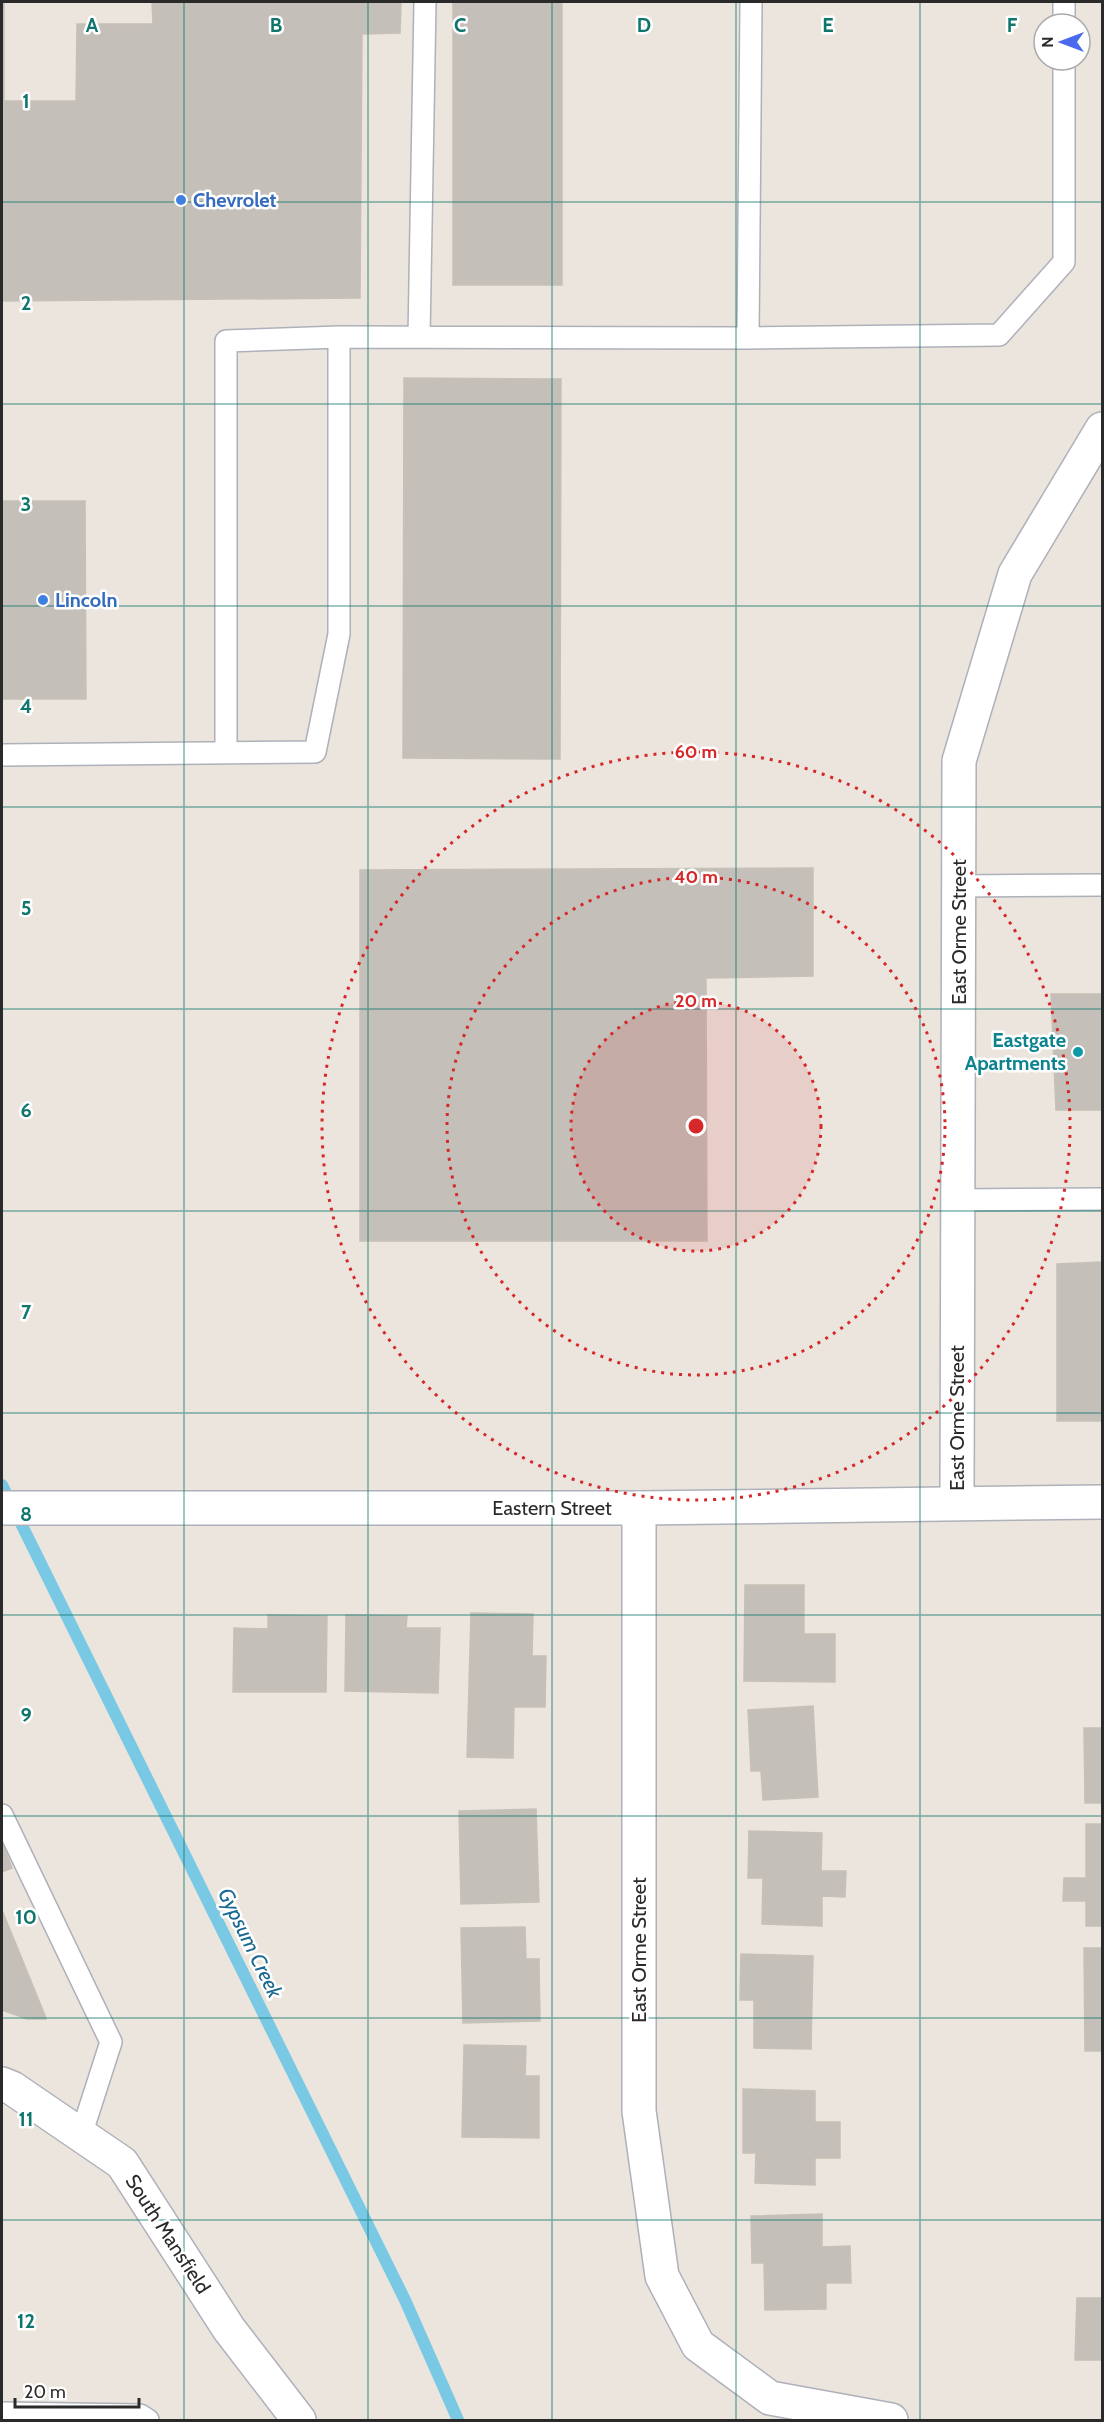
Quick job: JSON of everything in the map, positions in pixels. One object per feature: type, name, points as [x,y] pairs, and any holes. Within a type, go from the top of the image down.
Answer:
[{"type":"street","name":"East Orme Street","points":[[957,1503],[959,761],[1015,574],[1102,429]]},
{"type":"street","name":"Eastern Street","points":[[2,1508],[639,1508],[1102,1502]]},
{"type":"street","name":"East Orme Street","points":[[639,1508],[639,2111],[662,2276],[698,2345],[770,2398],[891,2421]]},
{"type":"street","name":"South Mansfield","points":[[2,2084],[12,2088],[122,2163],[229,2329],[299,2421]]},
{"type":"lane","points":[[419,337],[424,2]]},
{"type":"lane","points":[[748,338],[751,2]]},
{"type":"lane","points":[[226,753],[226,341],[339,337],[748,338],[999,335],[1064,262],[1064,72]]},
{"type":"lane","points":[[2,755],[315,752],[339,634],[339,337]]},
{"type":"lane","points":[[959,886],[1102,885]]},
{"type":"lane","points":[[958,1200],[1102,1198]]},
{"type":"lane","points":[[2,1815],[111,2042],[81,2135]]},
{"type":"lane","points":[[2,2413],[140,2415],[147,2421]]},
{"type":"building","name":"Chevrolet","points":[[2,2],[4,2],[4,101],[76,101],[77,24],[153,24],[152,2],[401,2],[400,33],[362,34],[360,298],[2,301]]},
{"type":"building","points":[[453,2],[562,2],[562,285],[453,285]]},
{"type":"building","points":[[404,378],[561,379],[560,759],[403,758]]},
{"type":"building","name":"Lincoln","points":[[2,501],[85,501],[86,699],[2,699]]},
{"type":"building","points":[[813,868],[813,976],[706,978],[707,1241],[360,1241],[360,870]]},
{"type":"building","name":"Eastgate Apartments","points":[[1051,994],[1102,994],[1102,1110],[1056,1110]]},
{"type":"building","points":[[1102,1262],[1102,1421],[1057,1421],[1057,1264]]},
{"type":"building","points":[[745,1585],[804,1585],[804,1634],[835,1634],[835,1682],[744,1681]]},
{"type":"building","points":[[471,1613],[533,1614],[532,1656],[546,1656],[545,1707],[514,1707],[513,1758],[467,1757]]},
{"type":"building","points":[[268,1615],[327,1616],[326,1692],[233,1692],[234,1628],[268,1629]]},
{"type":"building","points":[[346,1615],[407,1616],[406,1628],[440,1628],[438,1693],[345,1691]]},
{"type":"building","points":[[813,1706],[818,1797],[763,1800],[761,1771],[751,1771],[748,1710]]},
{"type":"building","points":[[1084,1728],[1102,1728],[1102,1803],[1085,1803]]},
{"type":"building","points":[[536,1809],[539,1902],[461,1904],[459,1811]]},
{"type":"building","points":[[1086,1824],[1102,1824],[1102,1926],[1086,1926],[1086,1901],[1063,1901],[1064,1878],[1086,1878]]},
{"type":"building","points":[[749,1831],[822,1833],[821,1871],[846,1871],[845,1897],[822,1896],[822,1926],[762,1924],[763,1878],[748,1878]]},
{"type":"building","points":[[2,1841],[12,1868],[2,1872]]},
{"type":"building","points":[[2,1910],[46,2019],[27,2019],[2,2010]]},
{"type":"building","points":[[525,1927],[526,1959],[539,1959],[540,2021],[463,2023],[461,1928]]},
{"type":"building","points":[[1084,1948],[1102,1948],[1102,2051],[1085,2051]]},
{"type":"building","points":[[741,1954],[813,1956],[811,2049],[754,2048],[754,2000],[740,2000]]},
{"type":"building","points":[[464,2045],[526,2046],[525,2076],[539,2076],[539,2138],[462,2137]]},
{"type":"building","points":[[743,2089],[815,2091],[815,2122],[840,2122],[840,2158],[815,2158],[815,2185],[755,2183],[756,2153],[743,2153]]},
{"type":"building","points":[[822,2214],[822,2247],[850,2246],[851,2283],[826,2283],[826,2309],[765,2310],[764,2263],[752,2263],[751,2216]]},
{"type":"building","points":[[1077,2298],[1102,2298],[1102,2360],[1075,2360]]},
{"type":"waterway","name":"Gypsum Creek","points":[[2,1485],[405,2300],[458,2420]]},
{"type":"place","name":"Chevrolet","points":[[181,200]]},
{"type":"place","name":"Lincoln","points":[[43,600]]},
{"type":"place","name":"Eastgate Apartments","points":[[1078,1052]]}]
